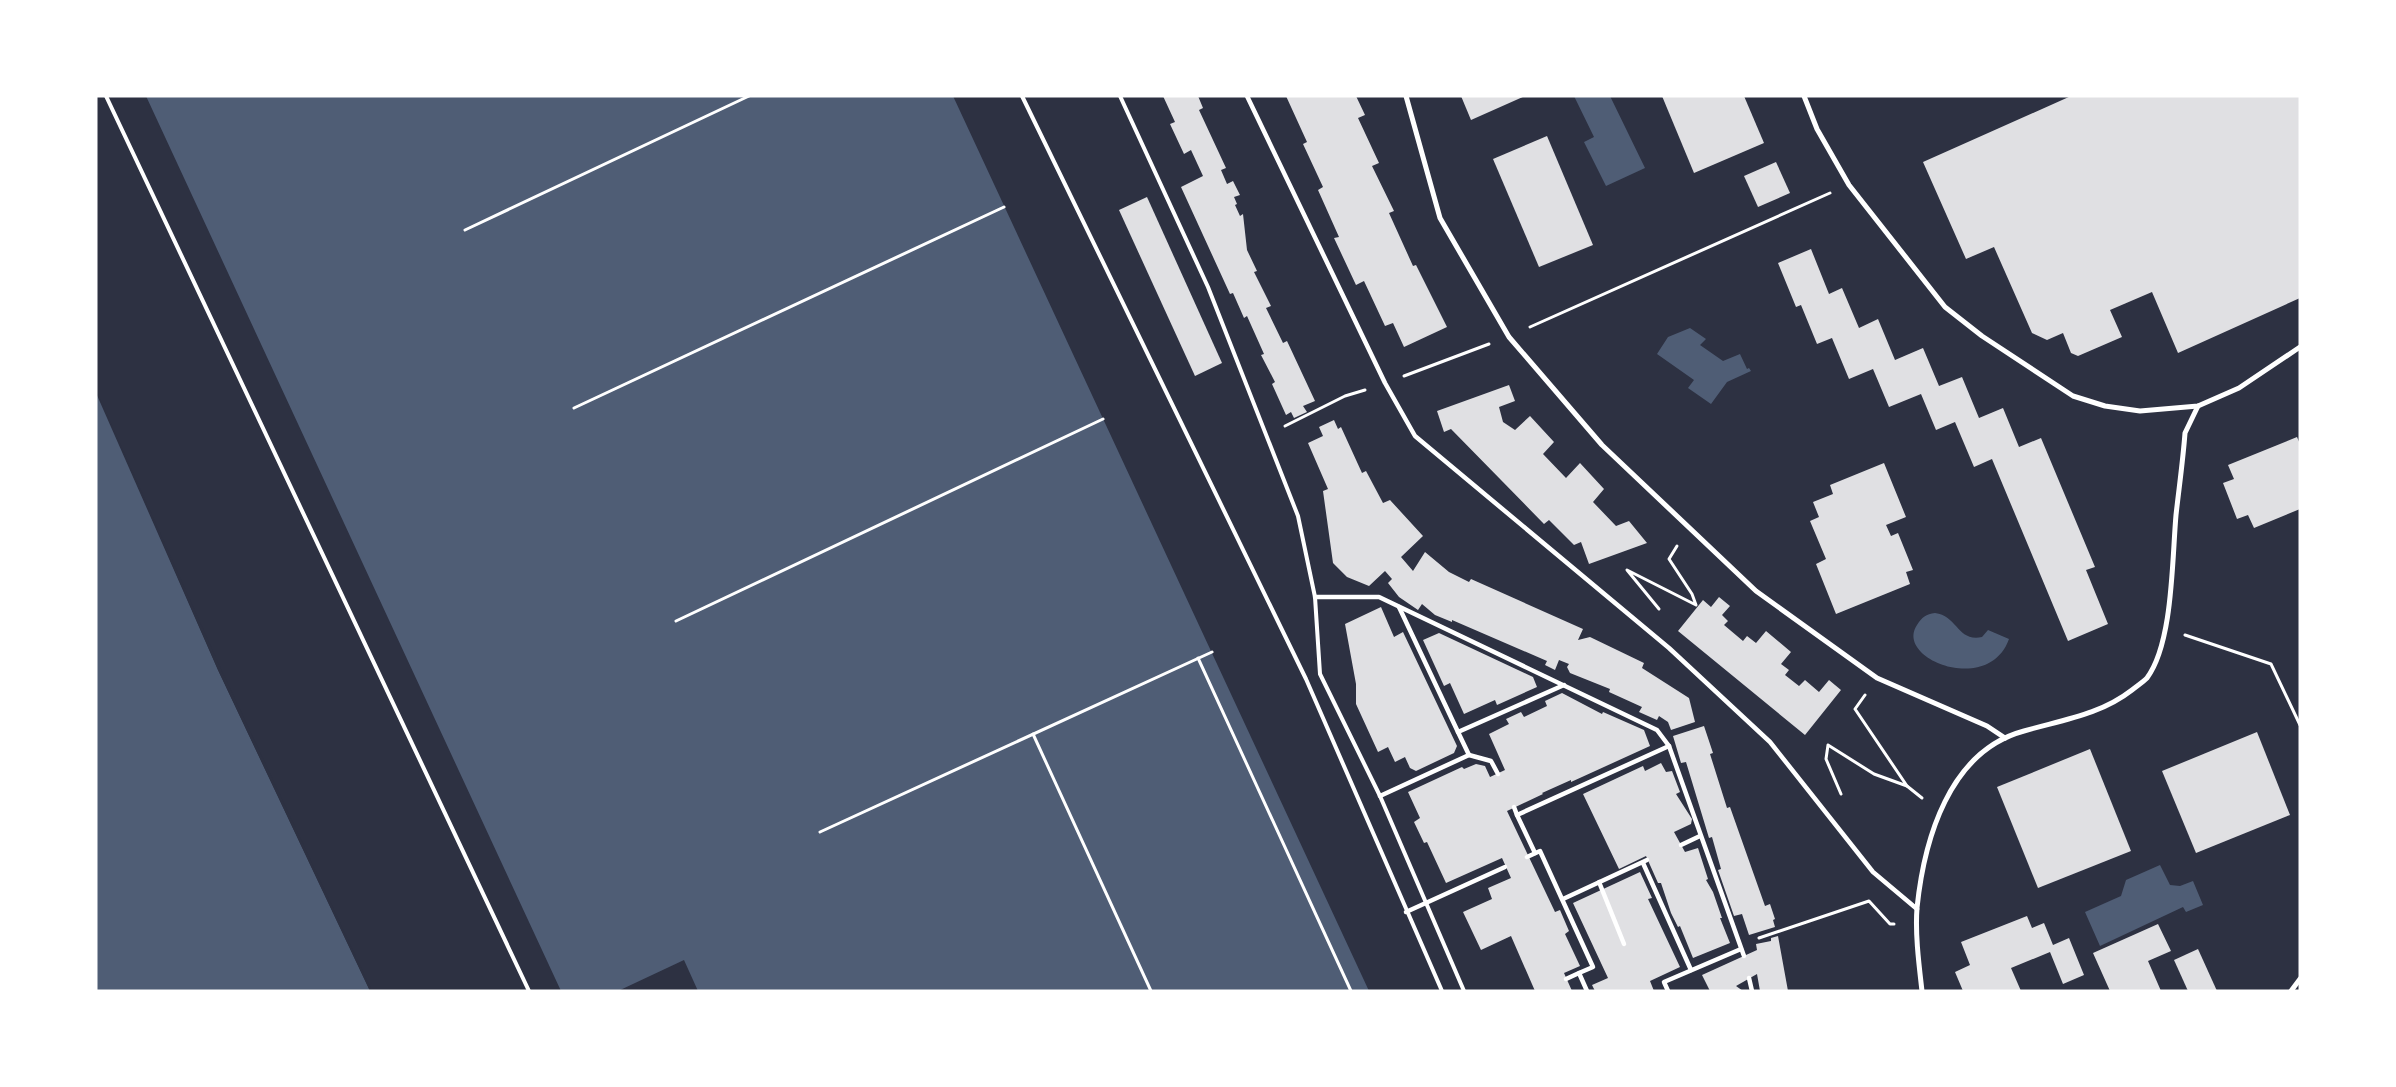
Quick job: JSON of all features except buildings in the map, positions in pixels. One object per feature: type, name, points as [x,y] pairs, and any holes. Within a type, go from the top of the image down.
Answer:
[{"type":"street","points":[[1247,96],[1386,383],[1414,436],[1669,648],[1770,742],[1873,872],[1917,908]]},
{"type":"street","points":[[1406,96],[1440,218],[1509,337],[1602,445],[1756,591],[1877,678],[1987,726],[2006,738]]},
{"type":"street","points":[[1804,96],[1817,129],[1849,185],[1945,307],[1982,336],[2074,396],[2105,406],[2140,411],[2198,406],[2239,388],[2300,347]]},
{"type":"street","points":[[1922,991],[1917,908],[1928,841],[1949,794],[1974,759],[2006,738],[2022,731],[2091,713],[2119,700],[2146,679],[2157,661],[2165,629],[2185,433],[2198,406]]},
{"type":"street","points":[[1315,597],[1379,597],[1657,730],[1669,746],[1744,956]]},
{"type":"street","points":[[1399,607],[1469,755]]},
{"type":"street","points":[[1458,732],[1564,685]]},
{"type":"street","points":[[1517,814],[1669,746]]},
{"type":"street","points":[[1380,796],[1469,755],[1491,761],[1498,774]]},
{"type":"street","points":[[1514,807],[1535,854]]},
{"type":"street","points":[[1681,845],[1700,836]]},
{"type":"street","points":[[1527,856],[1540,851],[1567,906],[1593,967],[1566,979]]},
{"type":"street","points":[[1563,899],[1645,862],[1691,970]]},
{"type":"street","points":[[1406,912],[1505,867]]},
{"type":"street","points":[[1599,882],[1624,944]]},
{"type":"street","points":[[1668,991],[1664,982],[1740,947]]},
{"type":"street","points":[[1579,973],[1587,991]]},
{"type":"street","points":[[1749,978],[1752,991]]},
{"type":"street","points":[[2291,991],[2300,979]]},
{"type":"lane","points":[[106,96],[529,991]]},
{"type":"lane","points":[[1022,96],[1306,679],[1442,991]]},
{"type":"lane","points":[[1120,96],[1208,287],[1298,516],[1315,597],[1320,674],[1380,796],[1464,991]]},
{"type":"path","points":[[465,230],[749,96]]},
{"type":"path","points":[[1267,435],[1345,396],[1386,383],[1509,337],[1849,185]]},
{"type":"path","points":[[574,408],[1004,207]]},
{"type":"path","points":[[676,621],[1103,419]]},
{"type":"path","points":[[1669,648],[1669,621],[1627,570],[1696,605],[1692,594],[1669,559],[1689,528]]},
{"type":"path","points":[[2165,629],[2271,664],[2300,725]]},
{"type":"path","points":[[820,832],[1212,652]]},
{"type":"path","points":[[1198,658],[1351,991]]},
{"type":"path","points":[[1844,802],[1826,759],[1828,745],[1874,774],[1907,786],[1855,709],[1877,678]]},
{"type":"path","points":[[1033,734],[1151,991]]},
{"type":"path","points":[[1740,947],[1869,901],[1890,924],[1917,926]]},
{"type":"water","points":[[146,96],[953,96],[1369,991],[698,991],[684,960],[618,991],[561,991]]},
{"type":"water","points":[[1574,96],[1610,96],[1645,168],[1606,186],[1584,142],[1594,137]]},
{"type":"water","points":[[1690,328],[1706,339],[1700,345],[1723,361],[1740,354],[1747,369],[1749,368],[1751,371],[1727,382],[1711,404],[1688,388],[1694,380],[1657,354],[1668,337]]},
{"type":"water","points":[[96,393],[218,670],[370,991],[96,991]]},
{"type":"water","points":[[1935,613],[1949,619],[1967,636],[1974,638],[1982,637],[1988,630],[2009,639],[1998,656],[1983,666],[1965,669],[1947,666],[1931,659],[1919,650],[1914,638],[1917,625],[1921,620],[1927,615]]},
{"type":"water","points":[[2160,865],[2170,885],[2180,886],[2193,881],[2203,905],[2186,912],[2183,907],[2100,946],[2085,912],[2121,896],[2126,880]]},
{"type":"pier","points":[[96,390],[221,669],[372,991],[370,991],[218,670]]}]
